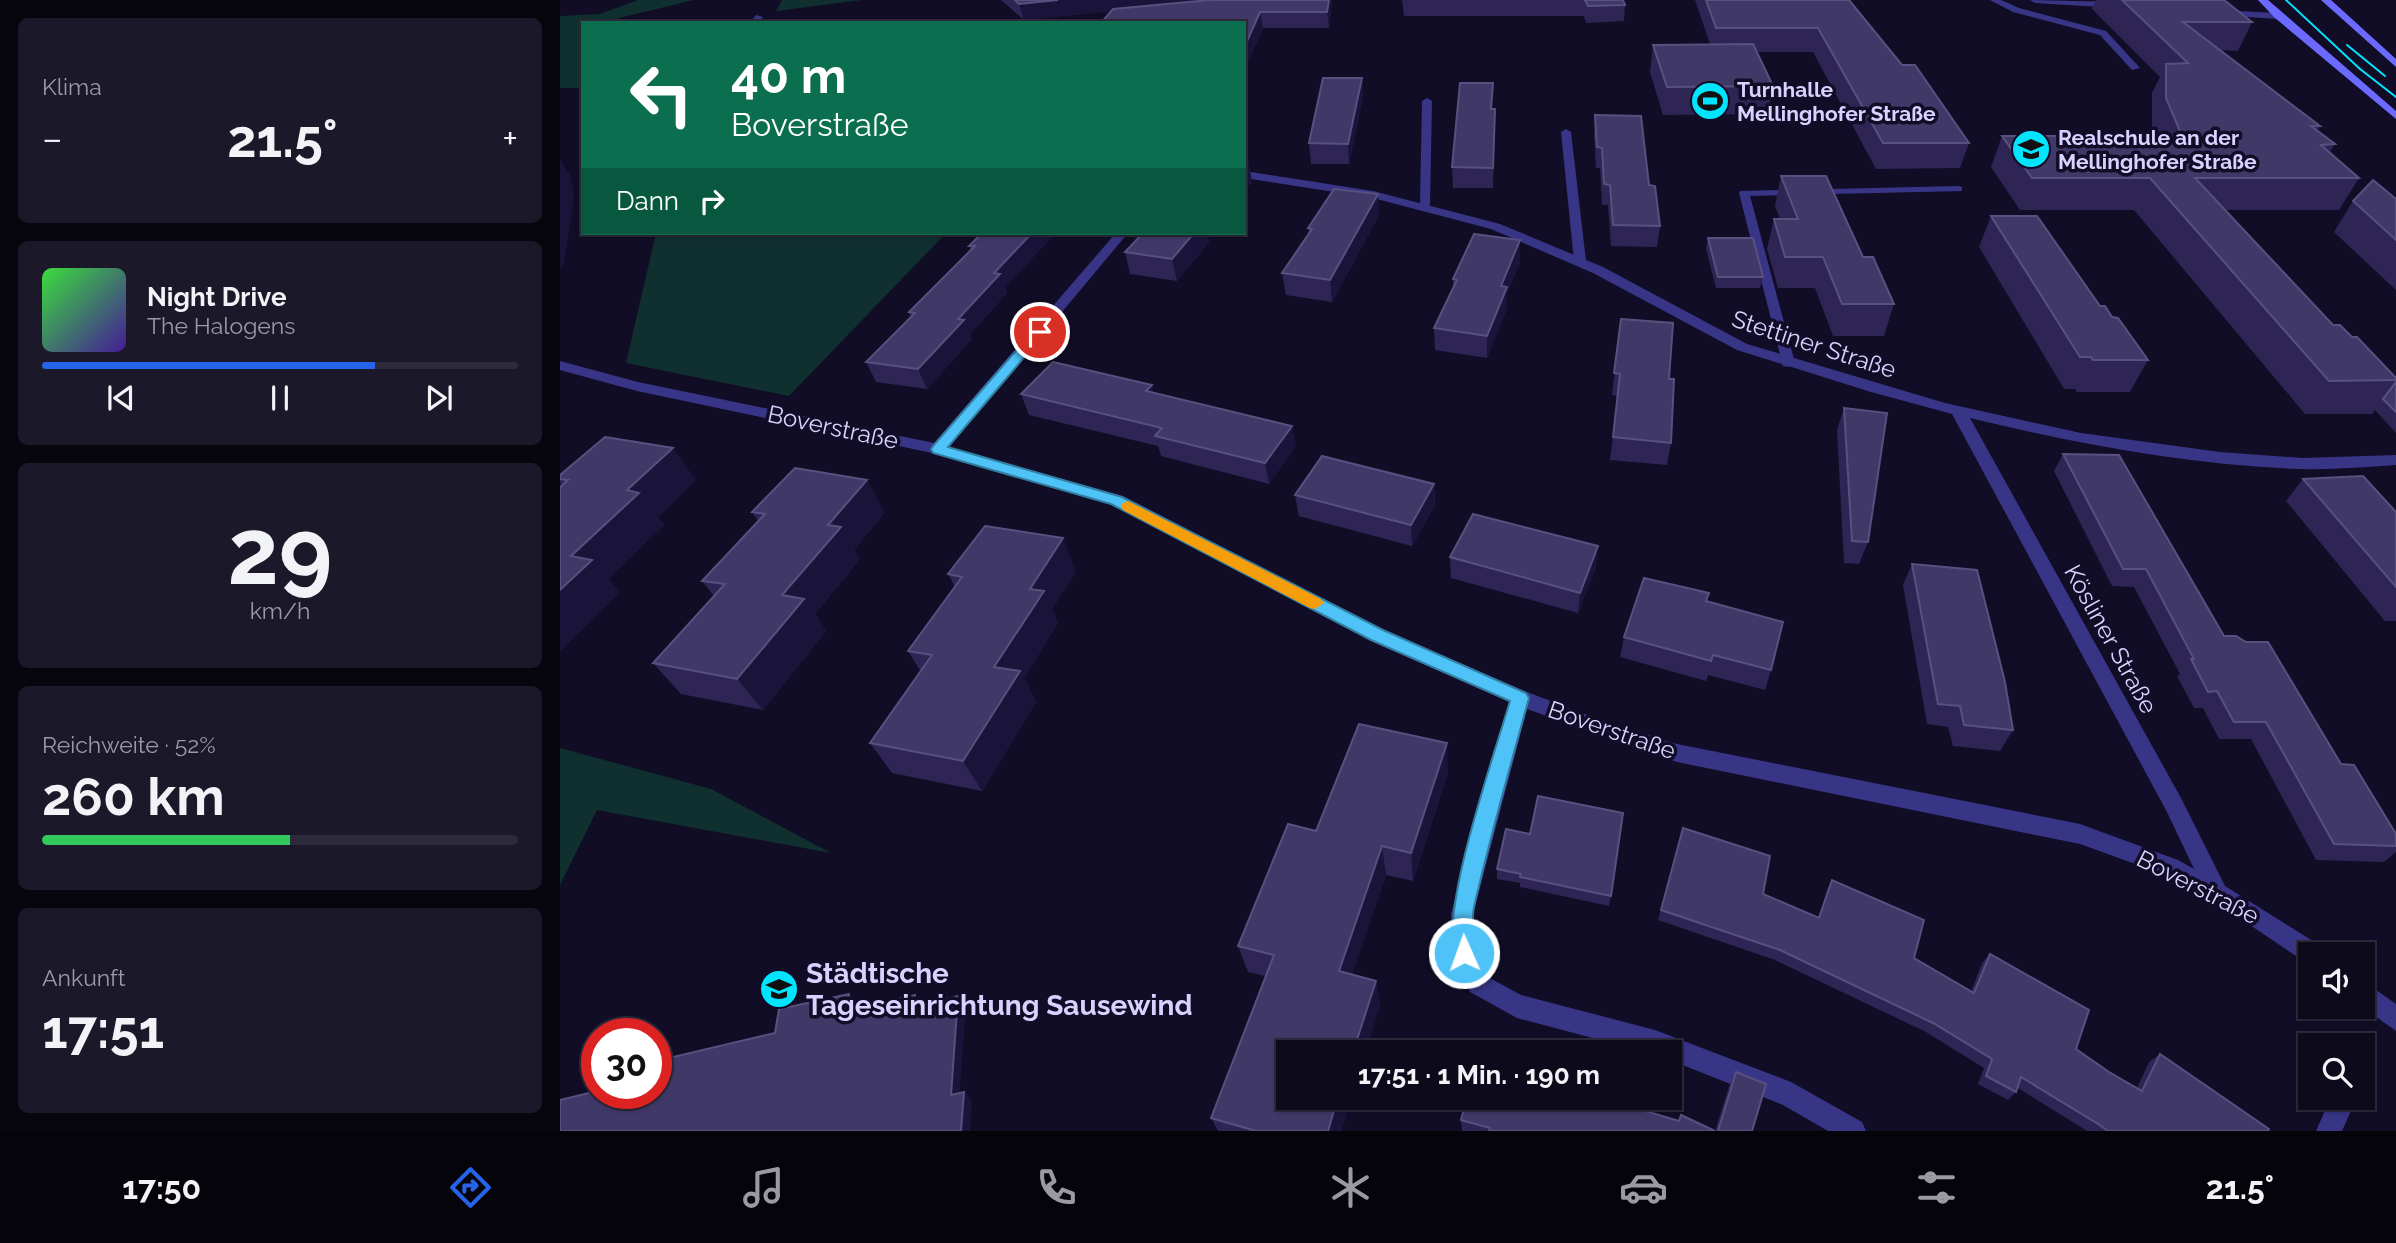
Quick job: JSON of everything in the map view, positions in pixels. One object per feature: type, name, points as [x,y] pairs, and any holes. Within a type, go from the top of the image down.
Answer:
[{"type":"main road","points":[[2263,0],[2278,16],[2396,116]]},
{"type":"main road","points":[[2326,0],[2396,64]]},
{"type":"street","points":[[2035,0],[2129,6]]},
{"type":"street","points":[[2208,11],[2278,16]]},
{"type":"street","name":"Stettiner Straße","points":[[1246,174],[1380,193],[1480,220],[1580,261],[1712,334],[1788,363],[1959,413],[2075,437],[2190,454],[2292,463],[2396,460]]},
{"type":"street","points":[[938,449],[1120,235]]},
{"type":"street","name":"Boverstraße","points":[[560,365],[637,386],[938,449],[1117,500],[1377,635],[1520,698],[1677,753],[2080,834],[2170,867],[2216,892],[2298,944]]},
{"type":"street","name":"Kösliner Straße","points":[[1959,413],[2174,805],[2216,892]]},
{"type":"street","points":[[1520,698],[1475,856],[1462,914],[1464,953],[1478,984],[1517,1006],[1656,1042],[1791,1095],[1853,1131]]},
{"type":"street","points":[[2375,1002],[2396,1019]]},
{"type":"street","points":[[2329,1131],[2338,1110]]},
{"type":"lane","points":[[1994,0],[2016,10],[2103,33],[2135,68]]},
{"type":"lane","points":[[1425,205],[1427,101]]},
{"type":"lane","points":[[1566,132],[1580,261]]},
{"type":"lane","points":[[1788,363],[1744,192],[1958,189]]},
{"type":"green space","points":[[638,0],[694,0],[619,18],[617,21],[581,21],[581,88],[560,88],[560,16],[600,14]]},
{"type":"green space","points":[[782,0],[862,0],[776,11]]},
{"type":"green space","points":[[656,235],[944,235],[789,396],[626,363]]},
{"type":"green space","points":[[560,748],[711,789],[831,853],[597,810],[560,885]]},
{"type":"building","points":[[1015,0],[1058,0],[1019,4]]},
{"type":"building","points":[[1210,0],[1329,0],[1327,12],[1260,12],[1246,44],[1246,21],[1103,21],[1113,9]]},
{"type":"building","points":[[1585,0],[1623,0],[1625,5],[1588,6]]},
{"type":"building","points":[[1706,0],[1849,0],[1902,65],[1915,65],[1969,143],[1883,143],[1818,28],[1716,28]]},
{"type":"building","points":[[2122,0],[2224,0],[2252,22],[2183,22],[2320,126],[2311,126],[2335,144],[2321,145],[2359,178],[2195,178],[2333,325],[2340,325],[2352,337],[2357,337],[2396,380],[2329,381],[2150,178],[2032,178],[2002,136],[2182,136],[2166,98],[2166,64],[2188,63]]},
{"type":"building","points":[[1753,44],[1773,86],[1667,87],[1653,45]]},
{"type":"building","points":[[1323,78],[1362,78],[1348,144],[1309,143]]},
{"type":"building","points":[[1460,83],[1493,83],[1493,168],[1452,167]]},
{"type":"building","points":[[1595,115],[1641,116],[1649,185],[1655,186],[1660,226],[1613,225],[1610,185],[1604,184],[1602,148],[1597,147]]},
{"type":"building","points":[[1781,176],[1826,176],[1863,257],[1873,257],[1894,304],[1842,304],[1823,257],[1785,257],[1774,219],[1798,219]]},
{"type":"building","points":[[2373,180],[2396,199],[2396,240],[2353,201]]},
{"type":"building","points":[[1334,189],[1378,194],[1330,280],[1282,273],[1312,229],[1308,228]]},
{"type":"building","points":[[1991,216],[2037,216],[2100,306],[2105,306],[2112,317],[2118,318],[2148,360],[2093,360],[2091,357],[2080,357]]},
{"type":"building","points":[[1474,234],[1520,240],[1501,286],[1507,287],[1487,336],[1434,328],[1457,280],[1453,279]]},
{"type":"building","points":[[980,235],[1030,235],[994,273],[1000,274],[958,319],[964,320],[918,369],[866,362],[915,313],[909,312],[975,246],[969,246]]},
{"type":"building","points":[[1141,235],[1192,235],[1172,259],[1125,252]]},
{"type":"building","points":[[1708,238],[1753,238],[1763,277],[1718,277]]},
{"type":"building","points":[[1621,319],[1673,323],[1669,379],[1674,379],[1671,443],[1613,437],[1620,374],[1614,373]]},
{"type":"building","points":[[1053,362],[1152,385],[1146,391],[1292,426],[1265,463],[1155,436],[1162,428],[1021,394]]},
{"type":"building","points":[[2396,382],[2396,412],[2383,399]]},
{"type":"building","points":[[1844,408],[1887,413],[1868,542],[1852,541]]},
{"type":"building","points":[[605,437],[673,448],[627,490],[639,493],[571,556],[592,560],[560,590],[560,487],[568,480],[560,479],[560,475]]},
{"type":"building","points":[[2063,454],[2119,455],[2224,636],[2236,636],[2246,642],[2268,642],[2341,764],[2354,765],[2396,834],[2396,846],[2334,844],[2266,722],[2234,722],[2217,691],[2208,692],[2191,659],[2194,659],[2146,569],[2123,569]]},
{"type":"building","points":[[1322,456],[1434,484],[1411,525],[1295,495]]},
{"type":"building","points":[[795,468],[867,480],[828,525],[841,527],[782,595],[804,599],[737,679],[653,663],[725,584],[702,581],[765,514],[752,512]]},
{"type":"building","points":[[2363,476],[2396,512],[2396,587],[2303,479]]},
{"type":"building","points":[[1473,514],[1598,546],[1580,593],[1450,557]]},
{"type":"building","points":[[985,526],[1063,538],[1030,589],[1044,591],[994,667],[1020,671],[963,761],[870,743],[932,655],[908,651],[962,577],[948,574]]},
{"type":"building","points":[[1912,564],[1977,570],[2005,682],[2013,730],[1964,725],[1960,706],[1938,704]]},
{"type":"building","points":[[1644,578],[1709,593],[1706,601],[1783,622],[1771,670],[1713,655],[1711,661],[1624,637]]},
{"type":"building","points":[[1359,724],[1447,743],[1411,853],[1382,846],[1339,971],[1376,981],[1357,1040],[1276,1040],[1276,1110],[1334,1110],[1328,1131],[1256,1131],[1211,1118],[1274,955],[1238,946],[1288,824],[1316,831]]},
{"type":"building","points":[[1538,796],[1623,813],[1611,896],[1520,877],[1521,874],[1497,869],[1506,829],[1530,834]]},
{"type":"building","points":[[1683,828],[1770,856],[1763,894],[1819,918],[1832,880],[1924,920],[1914,958],[1974,993],[1990,954],[2089,1010],[2076,1049],[2109,1072],[2142,1091],[2160,1054],[2269,1129],[2268,1131],[2108,1131],[2021,1077],[2016,1092],[1986,1076],[1992,1059],[1933,1023],[1780,950],[1661,910]]},
{"type":"building","points":[[849,994],[847,1011],[915,995],[914,1007],[958,996],[951,1095],[964,1092],[961,1131],[560,1131],[560,1100],[581,1095],[581,1109],[672,1109],[672,1057],[775,1033],[779,1009]]},
{"type":"building","points":[[1736,1072],[1766,1084],[1752,1131],[1718,1131]]},
{"type":"building","points":[[1464,1110],[1642,1110],[1679,1121],[1681,1115],[1715,1131],[1489,1131],[1490,1128],[1461,1120]]},
{"type":"tram line","points":[[2286,0],[2360,69],[2396,97]]},
{"type":"tram line","points":[[2347,45],[2385,76]]},
{"type":"slow traffic","points":[[1128,506],[1315,603]]},
{"type":"place","name":"Turnhalle Mellinghofer Straße","points":[[1710,101]]},
{"type":"place","name":"Realschule an der Mellinghofer Straße","points":[[2031,149]]},
{"type":"place","name":"Städtische Tageseinrichtung Sausewind","points":[[779,989]]},
{"type":"route","points":[[1040,332],[938,449],[1117,500],[1377,635],[1520,698],[1475,856],[1462,914],[1464,953]]}]
